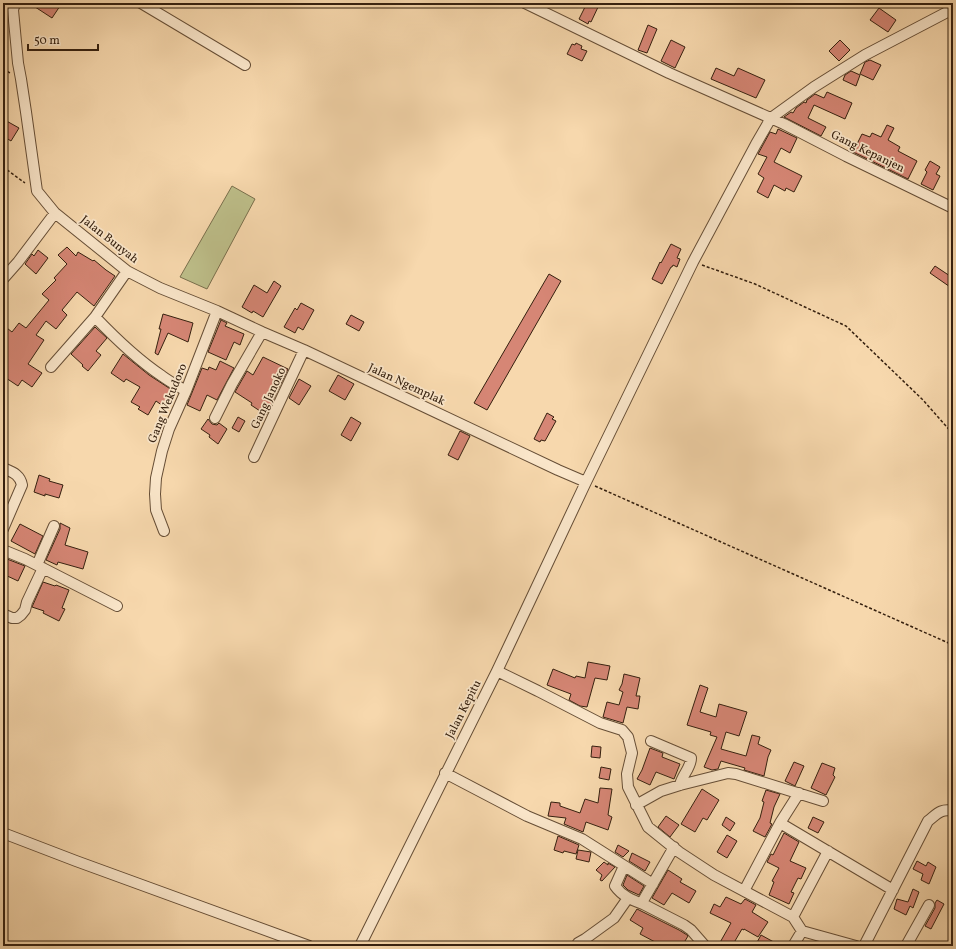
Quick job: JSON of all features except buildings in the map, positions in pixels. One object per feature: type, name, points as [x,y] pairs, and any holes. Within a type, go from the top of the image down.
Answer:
[{"type":"street","points":[[15,3],[13,10],[18,63],[37,191]]},
{"type":"street","points":[[141,3],[246,65]]},
{"type":"street","name":"Gang Kepanjen","points":[[525,3],[669,73],[815,139],[846,156],[953,208]]},
{"type":"street","points":[[771,118],[814,87],[865,55],[953,9]]},
{"type":"street","name":"Jalan Kepitu","points":[[360,946],[497,671],[586,482],[694,262],[771,118]]},
{"type":"street","name":"Jalan Bunyah","points":[[37,191],[55,213],[127,271],[160,288],[217,311]]},
{"type":"street","points":[[3,279],[18,262],[55,213]]},
{"type":"street","points":[[51,367],[95,316],[127,271]]},
{"type":"street","name":"Jalan Ngemplak","points":[[217,311],[586,482]]},
{"type":"street","name":"Gang Wekudoro","points":[[164,531],[156,510],[155,494],[156,478],[162,451],[169,429],[186,391],[217,311]]},
{"type":"street","points":[[95,316],[116,339],[134,354],[162,376],[186,391]]},
{"type":"street","points":[[215,418],[232,384],[262,332]]},
{"type":"street","name":"Gang Janoko","points":[[254,457],[304,350]]},
{"type":"street","points":[[3,468],[19,476],[22,485],[3,529]]},
{"type":"street","points":[[3,614],[12,618],[17,618],[25,610],[54,526]]},
{"type":"street","points":[[3,550],[40,566],[117,606]]},
{"type":"street","points":[[497,671],[600,723],[622,730],[628,737],[632,753],[627,774],[628,787],[648,827],[674,848],[714,875],[793,917],[802,931],[856,946]]},
{"type":"street","points":[[651,741],[691,758],[687,770],[681,779],[680,785]]},
{"type":"street","points":[[636,805],[661,791],[728,772],[822,800]]},
{"type":"street","points":[[445,773],[527,816],[582,839],[653,884]]},
{"type":"street","points":[[744,891],[780,823],[799,793]]},
{"type":"street","points":[[864,946],[928,821],[940,811],[953,811]]},
{"type":"street","points":[[780,823],[893,890]]},
{"type":"street","points":[[3,833],[309,946]]},
{"type":"street","points":[[643,904],[644,899],[674,848]]},
{"type":"street","points":[[793,917],[828,851]]},
{"type":"street","points":[[624,866],[615,886],[623,895],[684,924],[705,946]]},
{"type":"street","points":[[580,943],[614,918],[628,898]]},
{"type":"street","points":[[906,946],[929,905]]},
{"type":"street","points":[[793,946],[802,931]]},
{"type":"path","points":[[3,167],[37,191]]},
{"type":"path","points":[[694,262],[755,284],[846,326],[923,400],[953,434]]},
{"type":"path","points":[[586,482],[953,645]]},
{"type":"green space","points":[[232,186],[255,199],[207,289],[180,277]]}]
